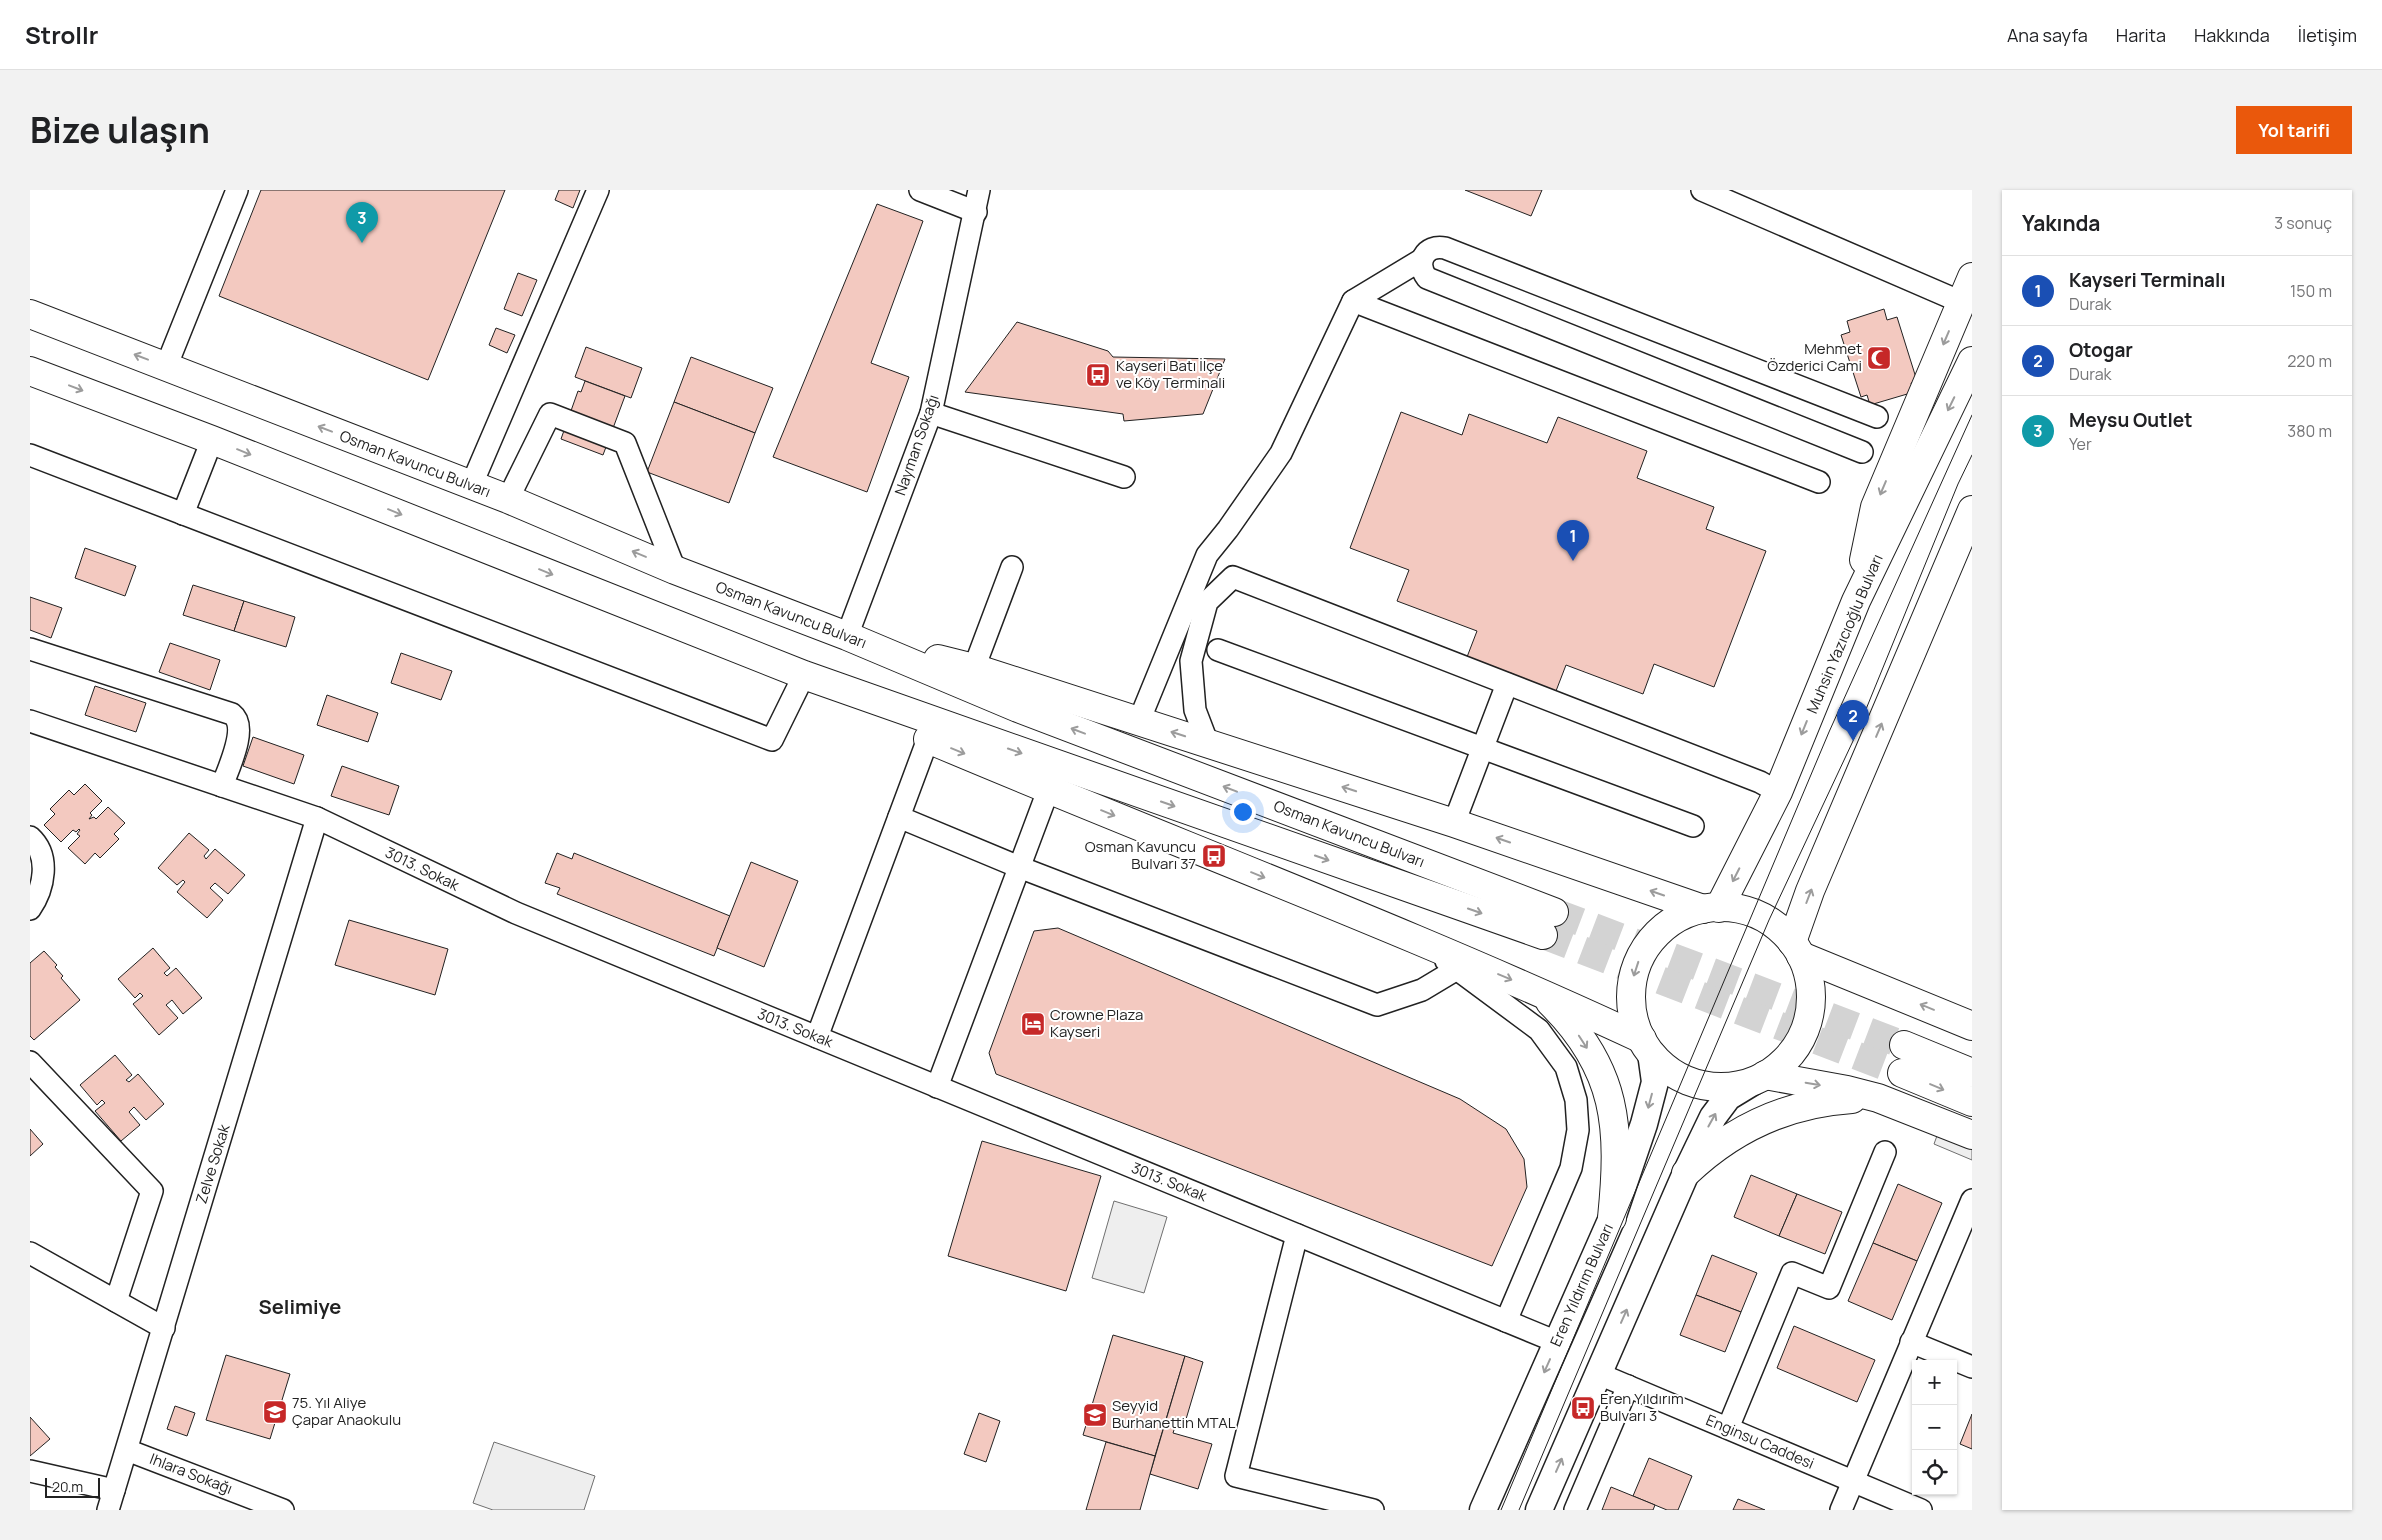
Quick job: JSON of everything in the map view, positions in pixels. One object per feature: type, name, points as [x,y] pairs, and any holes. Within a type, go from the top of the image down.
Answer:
[{"type":"highway","points":[[1856,600],[1876,506],[1972,277]]},
{"type":"highway","name":"Osman Kavuncu Bulvarı","points":[[30,314],[508,500],[675,570],[847,636],[1018,708],[1548,924],[804,675],[212,440],[30,371]]},
{"type":"highway","name":"Muhsin Yazıcıoğlu Bulvarı","points":[[1711,909],[1778,792],[1856,600],[1972,360]]},
{"type":"highway","points":[[1796,949],[1810,891],[1972,510]]},
{"type":"highway","points":[[1915,645],[1962,575],[1972,554]]},
{"type":"highway","points":[[847,636],[974,668],[1454,822],[1711,909],[1744,911],[1770,920],[1796,949],[1810,987],[1808,1020],[1794,1050],[1783,1062],[1760,1078],[1740,1085],[1699,1085],[1684,1079],[1662,1065],[1646,1046],[1635,1024],[1631,991],[1640,959],[1659,932],[1687,914],[1711,909]]},
{"type":"highway","points":[[804,675],[928,739],[1540,992],[1646,1046]]},
{"type":"highway","points":[[1796,949],[1972,1026]]},
{"type":"highway","points":[[1540,992],[1577,1034],[1609,1092],[1616,1138],[1612,1218]]},
{"type":"highway","points":[[1904,1045],[1972,1073]]},
{"type":"highway","points":[[1902,1073],[1972,1102]]},
{"type":"highway","points":[[1760,1078],[1847,1090],[1878,1098],[1972,1135]]},
{"type":"highway","points":[[1686,1173],[1718,1144],[1737,1132],[1772,1115],[1813,1104],[1878,1098]]},
{"type":"main road","name":"Eren Yıldırım Bulvarı","points":[[1483,1510],[1612,1218],[1644,1124],[1655,1082],[1646,1046]]},
{"type":"main road","points":[[1539,1510],[1686,1173],[1713,1117],[1728,1098],[1760,1078]]},
{"type":"street","points":[[166,367],[237,190]]},
{"type":"street","points":[[471,486],[598,190]]},
{"type":"street","name":"Nayman Sokağı","points":[[847,636],[931,413],[980,190]]},
{"type":"street","points":[[1702,190],[1961,302]]},
{"type":"street","points":[[927,191],[976,212]]},
{"type":"street","points":[[1139,721],[1207,555],[1228,529],[1281,453],[1352,301],[1421,260],[1428,250],[1445,248],[1877,417]]},
{"type":"street","points":[[1421,260],[1421,267],[1427,278],[1862,452]]},
{"type":"street","points":[[1352,301],[1819,482]]},
{"type":"street","points":[[931,413],[1124,477]]},
{"type":"street","points":[[508,500],[550,414],[625,443],[675,570]]},
{"type":"street","points":[[184,514],[212,440]]},
{"type":"street","points":[[30,455],[772,740],[804,675]]},
{"type":"street","points":[[974,668],[1012,567]]},
{"type":"street","points":[[1208,744],[1194,710],[1191,662],[1207,602],[1233,577],[1760,782],[1778,792]]},
{"type":"street","points":[[30,649],[232,714],[236,717],[239,726],[239,736],[222,786]]},
{"type":"street","points":[[1218,650],[1693,826]]},
{"type":"street","points":[[1454,822],[1507,684]]},
{"type":"street","name":"3013. Sokak","points":[[30,721],[317,818],[516,913],[1557,1342]]},
{"type":"street","points":[[817,1037],[928,739]]},
{"type":"street","points":[[937,1087],[1048,788]]},
{"type":"street","points":[[899,817],[1019,867],[1377,1005],[1422,990],[1457,969]]},
{"type":"street","name":"Zelve Sokak","points":[[111,1500],[317,818]]},
{"type":"street","points":[[30,837],[39,848],[43,868],[40,890],[30,909]]},
{"type":"street","points":[[1416,940],[1539,1030],[1566,1068],[1576,1100],[1578,1130],[1571,1168],[1506,1321]]},
{"type":"street","points":[[30,1062],[152,1191],[116,1301]]},
{"type":"street","points":[[1728,1428],[1792,1273],[1829,1288],[1885,1152]]},
{"type":"street","points":[[1841,1510],[1852,1480],[1972,1200]]},
{"type":"street","points":[[1297,1235],[1236,1476],[1373,1510]]},
{"type":"street","points":[[30,1252],[164,1328]]},
{"type":"street","points":[[1911,1342],[1972,1367]]},
{"type":"street","name":"Enginsu Caddesi","points":[[1598,1374],[1852,1480],[1895,1505],[1921,1510]]},
{"type":"street","points":[[1575,1510],[1628,1386]]},
{"type":"street","name":"Ihlara Sokağı","points":[[127,1450],[283,1510]]},
{"type":"street","points":[[30,1471],[111,1500]]},
{"type":"shaded area","points":[[1938,1133],[1972,1147],[1972,1160],[1934,1144]]},
{"type":"shaded area","points":[[1114,1201],[1167,1217],[1144,1293],[1092,1278]]},
{"type":"shaded area","points":[[494,1442],[595,1476],[584,1510],[493,1510],[473,1503]]},
{"type":"building","points":[[261,190],[505,190],[428,380],[219,296]]},
{"type":"building","points":[[559,190],[580,190],[573,208],[555,200]]},
{"type":"building","points":[[1465,190],[1542,190],[1531,216]]},
{"type":"building","points":[[877,204],[923,221],[871,363],[909,377],[867,492],[773,457]]},
{"type":"building","points":[[518,273],[537,280],[522,316],[504,309]]},
{"type":"building","name":"Mehmet Özderici Cami","points":[[1884,309],[1887,320],[1897,317],[1917,381],[1911,383],[1914,392],[1870,405],[1867,395],[1861,397],[1841,335],[1850,332],[1847,321]]},
{"type":"building","name":"Kayseri Batı İlçe ve Köy Terminali","points":[[1017,322],[1108,351],[1113,357],[1225,359],[1203,414],[1124,421],[1123,414],[965,392]]},
{"type":"building","points":[[496,328],[515,335],[507,353],[489,345]]},
{"type":"building","points":[[586,347],[642,368],[631,398],[575,377]]},
{"type":"building","points":[[691,357],[773,388],[755,433],[674,402]]},
{"type":"building","points":[[585,381],[625,396],[603,455],[561,439],[578,391],[581,392]]},
{"type":"building","points":[[674,402],[755,433],[729,503],[647,472]]},
{"type":"building","points":[[1401,412],[1462,435],[1469,414],[1547,443],[1558,417],[1647,451],[1637,478],[1714,507],[1706,529],[1766,551],[1714,687],[1654,664],[1643,694],[1566,665],[1556,691],[1467,657],[1477,631],[1397,601],[1409,570],[1350,548]]},
{"type":"building","points":[[85,548],[136,566],[125,596],[75,578]]},
{"type":"building","points":[[193,585],[244,601],[234,631],[183,615]]},
{"type":"building","points":[[30,597],[62,608],[51,638],[30,630]]},
{"type":"building","points":[[244,601],[295,617],[286,647],[234,631]]},
{"type":"building","points":[[170,643],[220,660],[210,690],[159,672]]},
{"type":"building","points":[[401,653],[452,671],[441,700],[391,683]]},
{"type":"building","points":[[95,686],[146,703],[136,732],[85,715]]},
{"type":"building","points":[[327,695],[378,713],[368,742],[317,725]]},
{"type":"building","points":[[253,737],[304,755],[294,784],[243,766]]},
{"type":"building","points":[[342,766],[399,786],[389,815],[331,796]]},
{"type":"building","points":[[85,784],[102,801],[90,813],[92,815],[89,819],[94,817],[96,819],[108,807],[125,823],[114,834],[119,839],[100,858],[95,853],[85,864],[68,848],[80,836],[77,834],[79,829],[76,832],[73,830],[61,842],[44,825],[55,814],[50,809],[69,790],[74,795]]},
{"type":"building","points":[[189,833],[209,850],[204,856],[206,859],[215,849],[245,875],[228,894],[215,883],[210,888],[223,900],[207,918],[177,892],[185,882],[183,880],[177,885],[158,868]]},
{"type":"building","points":[[557,853],[572,859],[574,853],[730,916],[714,956],[557,894],[560,888],[545,883]]},
{"type":"building","points":[[751,862],[798,881],[764,967],[717,948]]},
{"type":"building","points":[[349,920],[448,949],[435,995],[335,965]]},
{"type":"building","points":[[1058,928],[1460,1099],[1506,1129],[1524,1159],[1527,1187],[1492,1266],[996,1074],[989,1053],[1034,931]]},
{"type":"building","points":[[153,948],[170,968],[164,973],[167,976],[176,968],[202,998],[183,1014],[172,1000],[166,1005],[178,1018],[159,1035],[133,1004],[143,996],[140,993],[135,998],[118,979]]},
{"type":"building","points":[[44,951],[57,965],[55,967],[63,976],[61,978],[80,1000],[34,1040],[30,1036],[30,963]]},
{"type":"building","points":[[115,1055],[132,1075],[126,1080],[129,1082],[138,1074],[164,1104],[146,1120],[134,1107],[129,1112],[140,1125],[121,1141],[95,1111],[105,1103],[102,1100],[97,1105],[80,1085]]},
{"type":"building","points":[[30,1129],[43,1144],[30,1156]]},
{"type":"building","points":[[982,1141],[1101,1176],[1066,1291],[948,1256]]},
{"type":"building","points":[[1751,1175],[1797,1194],[1779,1236],[1734,1217]]},
{"type":"building","points":[[1898,1184],[1942,1203],[1917,1261],[1873,1243]]},
{"type":"building","points":[[1797,1194],[1842,1212],[1825,1254],[1779,1236]]},
{"type":"building","points":[[1873,1243],[1917,1261],[1892,1320],[1848,1301]]},
{"type":"building","points":[[1712,1255],[1757,1273],[1741,1312],[1696,1295]]},
{"type":"building","points":[[1696,1295],[1741,1312],[1725,1352],[1680,1335]]},
{"type":"building","points":[[1794,1326],[1875,1360],[1857,1402],[1777,1368]]},
{"type":"building","points":[[1113,1335],[1185,1356],[1155,1456],[1083,1435]]},
{"type":"building","points":[[226,1355],[290,1374],[270,1439],[206,1420]]},
{"type":"building","points":[[1185,1356],[1203,1362],[1184,1426],[1176,1424],[1173,1433],[1212,1444],[1198,1489],[1150,1474]]},
{"type":"building","points":[[175,1406],[195,1413],[187,1436],[167,1429]]},
{"type":"building","points":[[979,1413],[1000,1421],[986,1462],[964,1454]]},
{"type":"building","points":[[1972,1414],[1972,1449],[1960,1444]]},
{"type":"building","points":[[30,1417],[50,1439],[30,1456]]},
{"type":"building","points":[[1106,1442],[1155,1456],[1140,1510],[1086,1510]]},
{"type":"building","points":[[1649,1458],[1692,1476],[1678,1510],[1667,1510],[1633,1496]]},
{"type":"building","points":[[1611,1487],[1655,1505],[1653,1510],[1602,1510]]},
{"type":"building","points":[[1738,1499],[1765,1510],[1733,1510]]},
{"type":"tunnel","points":[[1554,912],[1904,1045]]},
{"type":"tunnel","points":[[1543,935],[1902,1073]]},
{"type":"tram line","points":[[1501,1510],[1829,732],[1972,415]]},
{"type":"tram line","points":[[1519,1510],[1769,920],[1853,741],[1958,484],[1972,455]]},
{"type":"place","name":"Meysu Outlet","points":[[362,243]]},
{"type":"place","name":"Mehmet Özderici Cami","points":[[1879,358]]},
{"type":"place","name":"Kayseri Batı İlçe ve Köy Terminali","points":[[1098,375]]},
{"type":"place","name":"Kayseri Terminalı","points":[[1573,561]]},
{"type":"place","name":"Otogar","points":[[1853,741]]},
{"type":"place","name":"Osman Kavuncu Bulvarı 37","points":[[1214,856]]},
{"type":"place","name":"Crowne Plaza Kayseri","points":[[1033,1024]]},
{"type":"place","name":"Eren Yıldırım Bulvarı 3","points":[[1583,1408]]},
{"type":"place","name":"75. Yıl Aliye Çapar Anaokulu","points":[[275,1412]]},
{"type":"place","name":"Seyyid Burhanettin MTAL","points":[[1095,1415]]},
{"type":"district","name":"Selimiye","points":[[300,1307]]}]
